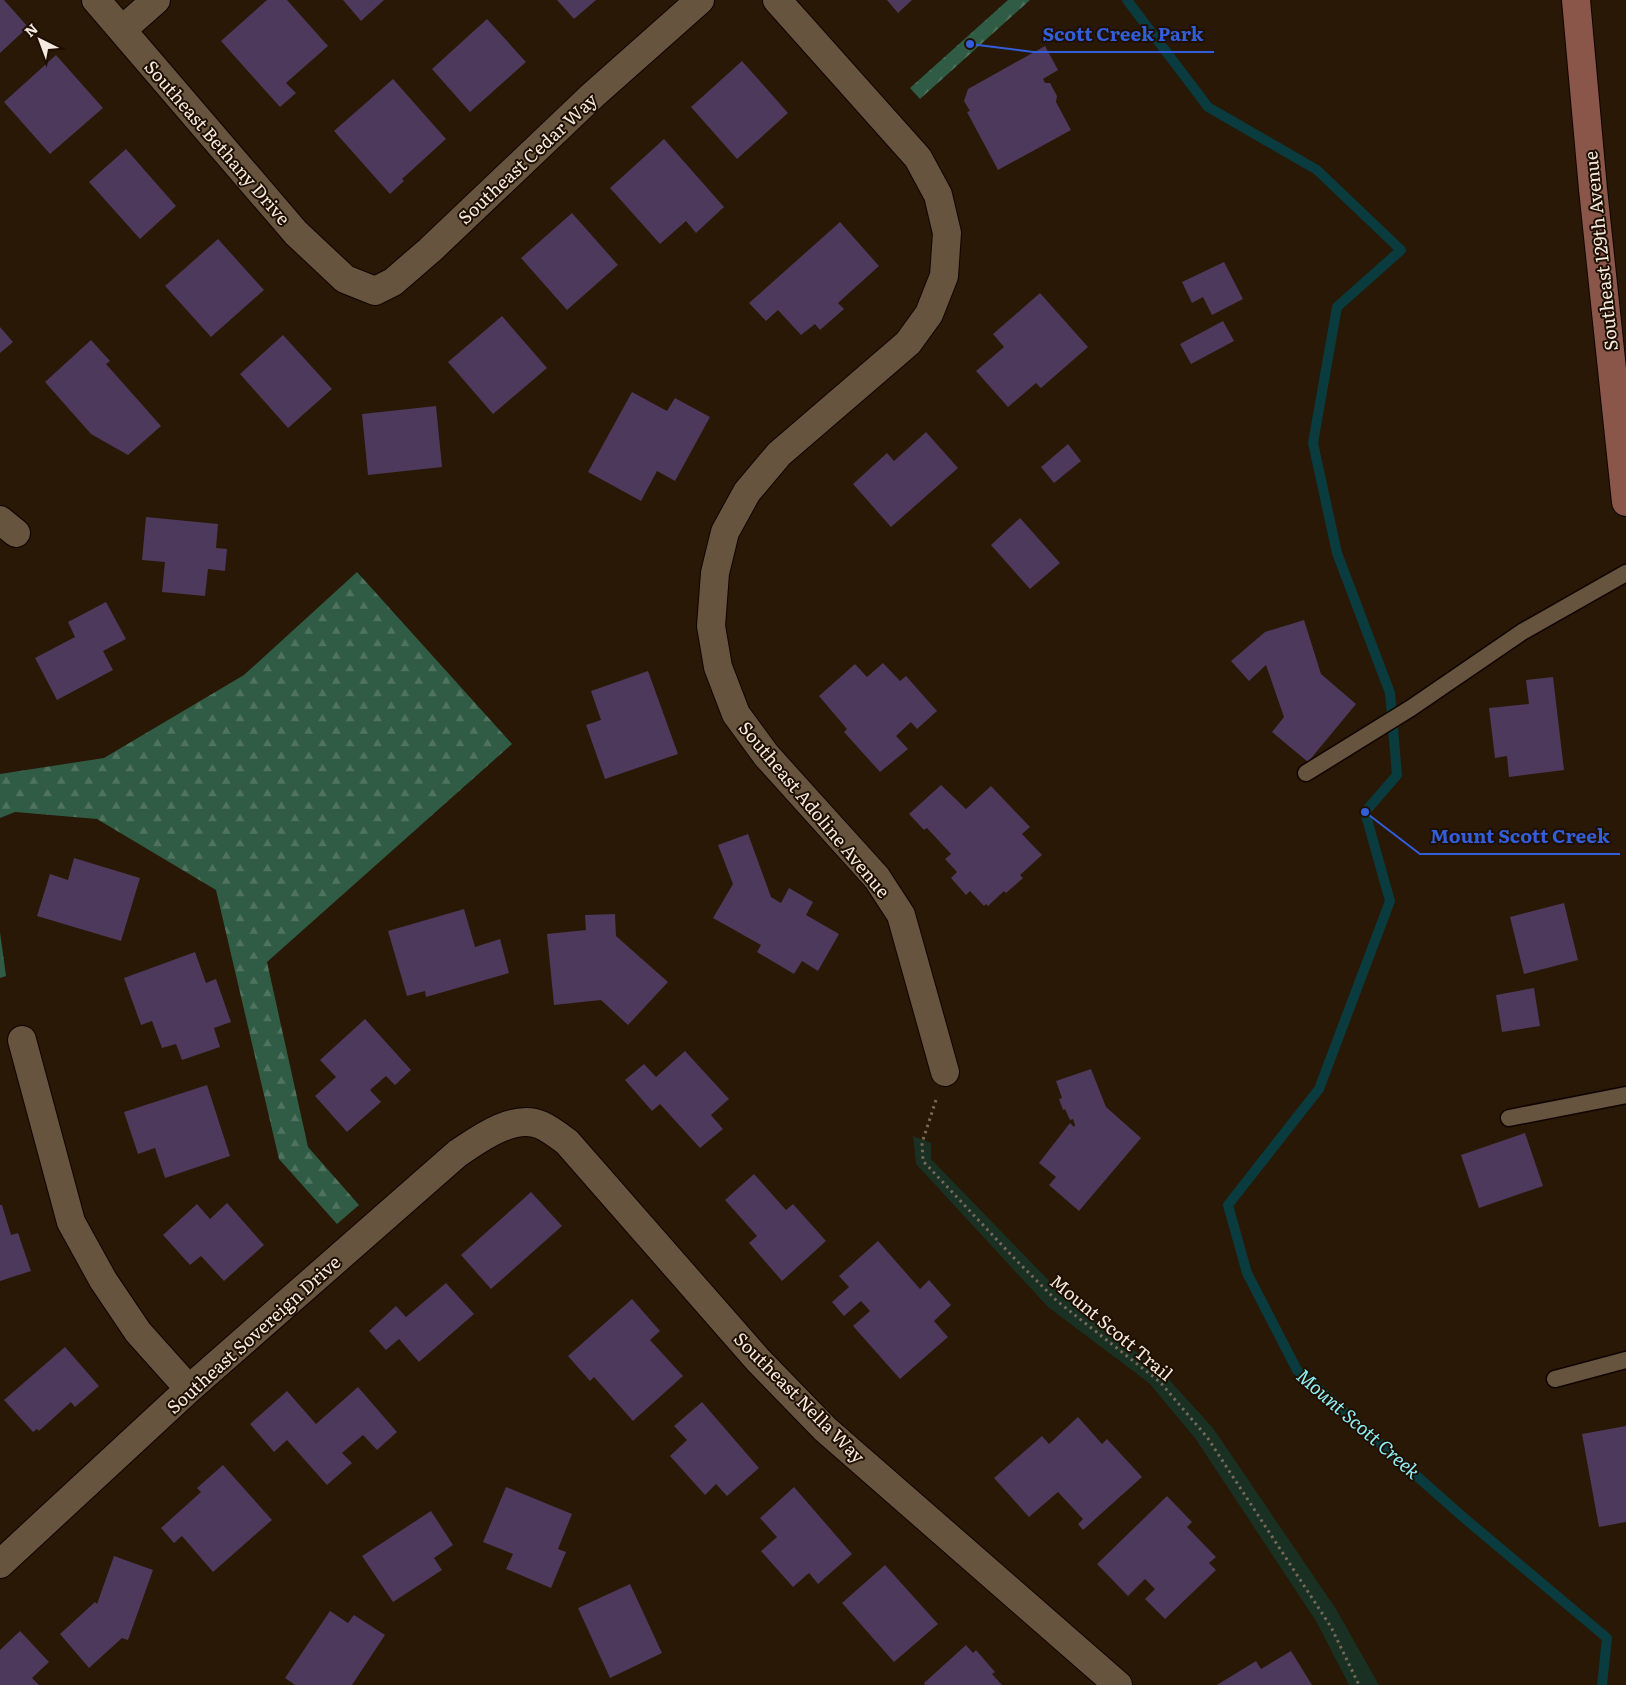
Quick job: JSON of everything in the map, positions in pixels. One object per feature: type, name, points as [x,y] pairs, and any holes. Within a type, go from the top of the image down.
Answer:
[{"type":"main road","name":"Southeast 129th Avenue","points":[[1576,0],[1592,179],[1626,502]]},
{"type":"street","name":"Southeast Bethany Drive","points":[[96,0],[296,233],[346,279]]},
{"type":"street","points":[[122,30],[156,0]]},
{"type":"street","name":"Southeast Cedar Way","points":[[346,279],[375,291],[393,282],[430,250],[593,95],[700,0]]},
{"type":"street","name":"Southeast Adoline Avenue","points":[[777,0],[918,158],[938,195],[947,233],[944,276],[929,314],[908,343],[779,454],[747,492],[725,532],[715,573],[711,626],[718,667],[736,714],[766,755],[877,878],[901,915],[945,1072]]},
{"type":"street","points":[[22,1040],[71,1222],[103,1280],[138,1332],[189,1389]]},
{"type":"street","name":"Southeast Sovereign Drive","points":[[0,1564],[189,1389],[458,1153],[492,1131],[519,1122]]},
{"type":"street","name":"Southeast Nella Way","points":[[519,1122],[539,1124],[567,1142],[758,1360],[825,1429],[1118,1685]]},
{"type":"lane","points":[[1306,773],[1411,708],[1522,632],[1626,573]]},
{"type":"lane","points":[[1509,1118],[1626,1095]]},
{"type":"lane","points":[[1555,1379],[1626,1360]]},
{"type":"path","name":"Mount Scott Trail","points":[[945,1072],[922,1143],[923,1161],[1057,1301],[1160,1382],[1207,1437],[1331,1627],[1359,1685]]},
{"type":"green space","points":[[1008,0],[1030,0],[920,99],[910,88]]},
{"type":"green space","points":[[357,572],[512,744],[267,962],[308,1147],[359,1205],[337,1224],[279,1159],[216,890],[97,819],[15,812],[0,818],[0,774],[104,758],[244,675]]},
{"type":"green space","points":[[0,932],[6,976],[0,978]]},
{"type":"green space","points":[[913,1136],[931,1143],[931,1159],[1060,1292],[1163,1373],[1213,1428],[1336,1609],[1379,1685],[1349,1685],[1316,1621],[1195,1438],[1149,1383],[1048,1307],[916,1164]]},
{"type":"building","points":[[0,0],[4,0],[28,27],[0,53]]},
{"type":"building","points":[[267,0],[287,0],[328,46],[286,83],[296,93],[280,107],[221,41]]},
{"type":"building","points":[[343,0],[384,0],[361,21]]},
{"type":"building","points":[[557,0],[596,0],[574,19]]},
{"type":"building","points":[[887,0],[912,0],[898,13]]},
{"type":"building","points":[[487,19],[526,62],[470,112],[432,69]]},
{"type":"building","points":[[1045,46],[1058,70],[1043,79],[1045,83],[1050,83],[1057,96],[1056,102],[1071,130],[998,170],[967,112],[970,111],[964,101],[968,89]]},
{"type":"building","points":[[56,55],[103,108],[50,154],[4,102]]},
{"type":"building","points":[[742,61],[788,113],[737,159],[691,107]]},
{"type":"building","points":[[393,79],[446,139],[402,179],[404,181],[390,194],[334,131]]},
{"type":"building","points":[[664,139],[724,207],[696,233],[686,221],[660,244],[610,188]]},
{"type":"building","points":[[126,149],[176,206],[140,239],[89,182]]},
{"type":"building","points":[[572,213],[618,265],[567,310],[521,258]]},
{"type":"building","points":[[840,222],[879,266],[838,303],[844,309],[820,330],[815,324],[801,335],[778,310],[766,321],[749,303]]},
{"type":"building","points":[[218,239],[264,290],[211,337],[165,286]]},
{"type":"building","points":[[1224,262],[1243,299],[1212,315],[1203,297],[1192,303],[1182,282]]},
{"type":"building","points":[[1040,293],[1088,347],[1041,388],[1036,383],[1008,407],[976,371],[1004,347],[993,334]]},
{"type":"building","points":[[502,316],[547,368],[493,414],[448,362]]},
{"type":"building","points":[[1223,321],[1234,341],[1191,364],[1180,344]]},
{"type":"building","points":[[0,327],[13,342],[0,353]]},
{"type":"building","points":[[283,335],[332,389],[288,428],[240,374]]},
{"type":"building","points":[[91,340],[110,361],[106,364],[161,426],[128,455],[91,434],[45,382]]},
{"type":"building","points":[[632,392],[667,411],[675,398],[710,417],[675,481],[657,471],[641,501],[588,472]]},
{"type":"building","points":[[436,406],[442,467],[368,475],[362,414]]},
{"type":"building","points":[[926,432],[958,468],[891,527],[853,484],[887,453],[894,461]]},
{"type":"building","points":[[1068,444],[1081,461],[1054,483],[1041,467]]},
{"type":"building","points":[[146,517],[218,524],[216,548],[227,549],[225,571],[208,569],[205,596],[162,592],[165,562],[142,560]]},
{"type":"building","points":[[1020,518],[1060,563],[1030,589],[991,545]]},
{"type":"building","points":[[106,602],[126,639],[103,651],[113,670],[57,700],[35,658],[75,637],[68,622]]},
{"type":"building","points":[[1304,620],[1321,674],[1356,704],[1308,762],[1272,732],[1284,717],[1266,665],[1249,681],[1231,661],[1265,632]]},
{"type":"building","points":[[883,663],[900,681],[906,676],[937,711],[917,729],[911,722],[896,736],[908,749],[880,772],[844,732],[847,729],[819,696],[855,664],[867,677]]},
{"type":"building","points":[[648,671],[678,754],[605,779],[586,725],[601,720],[591,691]]},
{"type":"building","points":[[1553,677],[1564,770],[1509,777],[1507,756],[1495,758],[1489,708],[1529,704],[1526,680]]},
{"type":"building","points":[[941,785],[966,809],[991,786],[1030,827],[1022,834],[1042,855],[1020,875],[1023,878],[1006,893],[1004,891],[988,906],[986,904],[984,906],[970,891],[966,895],[951,878],[957,872],[945,859],[951,854],[927,828],[924,830],[909,814]]},
{"type":"building","points":[[748,834],[771,897],[781,903],[789,888],[813,902],[806,915],[839,934],[818,971],[802,961],[794,974],[757,952],[761,945],[713,918],[733,884],[718,845]]},
{"type":"building","points":[[74,858],[140,878],[121,941],[37,916],[50,874],[68,880]]},
{"type":"building","points":[[1564,903],[1578,960],[1524,974],[1510,917]]},
{"type":"building","points":[[464,909],[475,947],[500,939],[509,973],[426,997],[425,991],[407,996],[388,931]]},
{"type":"building","points":[[615,914],[616,936],[668,982],[628,1025],[601,1000],[554,1005],[547,934],[586,930],[585,915]]},
{"type":"building","points":[[195,952],[206,983],[216,979],[231,1022],[214,1028],[220,1047],[182,1060],[176,1044],[162,1048],[152,1021],[141,1025],[124,978]]},
{"type":"building","points":[[1534,988],[1540,1026],[1502,1032],[1496,995]]},
{"type":"building","points":[[365,1019],[411,1070],[395,1085],[386,1076],[370,1090],[381,1102],[347,1132],[315,1096],[336,1077],[320,1060]]},
{"type":"building","points":[[685,1051],[729,1099],[711,1115],[723,1129],[700,1148],[660,1104],[652,1111],[625,1080],[644,1064],[656,1077]]},
{"type":"building","points":[[1091,1069],[1106,1107],[1141,1138],[1079,1211],[1049,1185],[1056,1177],[1039,1163],[1070,1123],[1074,1127],[1075,1125],[1073,1119],[1070,1120],[1065,1109],[1063,1110],[1059,1099],[1062,1098],[1056,1081]]},
{"type":"building","points":[[207,1085],[230,1156],[165,1178],[155,1148],[138,1154],[124,1112]]},
{"type":"building","points":[[1525,1133],[1543,1186],[1479,1208],[1461,1155]]},
{"type":"building","points":[[754,1174],[786,1210],[793,1204],[826,1241],[782,1281],[749,1243],[757,1236],[725,1200]]},
{"type":"building","points":[[531,1192],[562,1226],[491,1289],[461,1255]]},
{"type":"building","points":[[227,1203],[264,1245],[224,1281],[201,1256],[190,1265],[163,1235],[197,1204],[210,1219]]},
{"type":"building","points":[[0,1205],[2,1205],[11,1235],[18,1233],[31,1271],[0,1281]]},
{"type":"building","points":[[878,1241],[920,1289],[929,1280],[951,1305],[934,1321],[948,1337],[900,1379],[853,1326],[870,1311],[861,1301],[844,1316],[832,1302],[849,1287],[839,1276]]},
{"type":"building","points":[[446,1283],[474,1314],[419,1362],[399,1339],[386,1350],[369,1331],[396,1306],[406,1317]]},
{"type":"building","points":[[632,1299],[660,1331],[650,1340],[683,1376],[633,1421],[594,1377],[590,1381],[568,1356]]},
{"type":"building","points":[[65,1347],[99,1386],[75,1407],[71,1402],[39,1431],[37,1429],[33,1432],[4,1400]]},
{"type":"building","points":[[358,1387],[397,1432],[377,1450],[363,1435],[342,1453],[352,1463],[327,1485],[287,1440],[274,1452],[250,1424],[287,1391],[316,1424]]},
{"type":"building","points":[[702,1402],[759,1468],[727,1496],[716,1484],[705,1495],[670,1456],[687,1440],[674,1426]]},
{"type":"building","points":[[1078,1417],[1102,1444],[1107,1439],[1142,1477],[1083,1530],[1078,1524],[1083,1519],[1058,1492],[1029,1517],[994,1478],[1042,1436],[1049,1444]]},
{"type":"building","points":[[1626,1426],[1626,1522],[1599,1527],[1582,1434]]},
{"type":"building","points":[[223,1465],[272,1520],[213,1572],[182,1536],[174,1543],[161,1528],[201,1492],[197,1488]]},
{"type":"building","points":[[506,1487],[572,1514],[558,1549],[566,1552],[551,1588],[506,1569],[513,1554],[483,1542]]},
{"type":"building","points":[[794,1487],[852,1554],[818,1584],[809,1573],[793,1587],[761,1551],[777,1537],[760,1518]]},
{"type":"building","points":[[1167,1496],[1192,1522],[1187,1527],[1216,1557],[1209,1563],[1216,1570],[1165,1619],[1145,1599],[1155,1589],[1145,1579],[1128,1596],[1097,1564]]},
{"type":"building","points":[[431,1511],[453,1545],[434,1558],[442,1570],[393,1602],[362,1556]]},
{"type":"building","points":[[114,1556],[153,1570],[128,1640],[122,1638],[89,1668],[60,1634],[95,1602],[97,1604]]},
{"type":"building","points":[[885,1565],[938,1624],[894,1662],[842,1603]]},
{"type":"building","points":[[630,1584],[662,1653],[610,1678],[578,1608]]},
{"type":"building","points":[[330,1611],[348,1623],[354,1615],[385,1635],[352,1685],[295,1685],[285,1678]]},
{"type":"building","points":[[20,1631],[49,1662],[32,1678],[39,1685],[0,1685],[0,1650]]},
{"type":"building","points":[[966,1645],[973,1653],[976,1650],[995,1672],[992,1674],[1002,1685],[925,1685],[924,1683]]},
{"type":"building","points":[[1291,1651],[1312,1685],[1217,1685],[1256,1661],[1261,1669]]},
{"type":"waterway","name":"Mount Scott Creek","points":[[1127,0],[1208,107],[1317,170],[1401,250],[1337,307],[1313,443],[1337,553],[1390,693],[1397,775],[1365,812],[1390,901],[1319,1089],[1228,1205],[1247,1273],[1297,1370],[1463,1517],[1607,1638],[1602,1685]]},
{"type":"place","name":"Scott Creek Park","points":[[970,44]]},
{"type":"place","name":"Mount Scott Creek","points":[[1365,812]]}]
